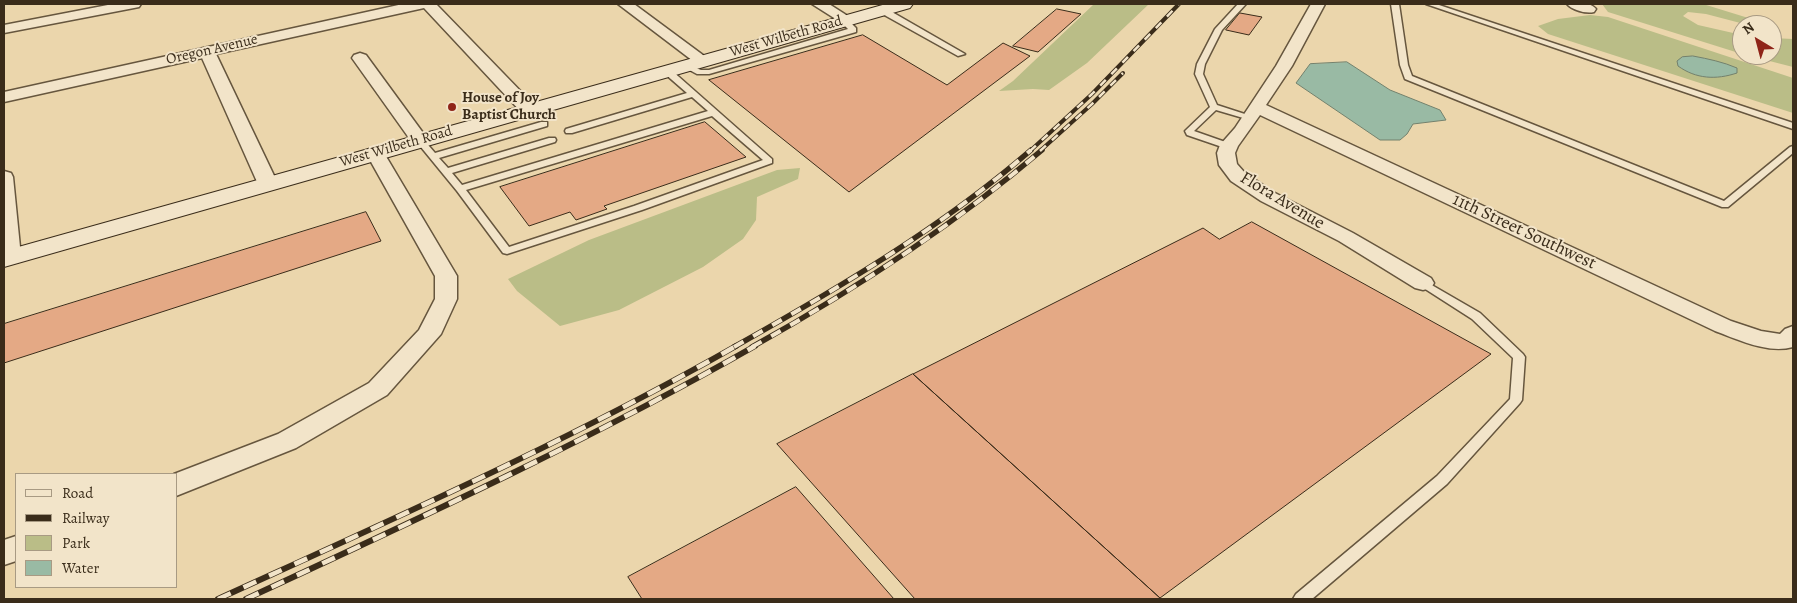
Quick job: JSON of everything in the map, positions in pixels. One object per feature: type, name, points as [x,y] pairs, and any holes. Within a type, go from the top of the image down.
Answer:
[{"type":"main road","name":"West Wilbeth Road","points":[[7,258],[375,153],[426,149],[529,110],[904,4]]},
{"type":"street","points":[[4,29],[134,4]]},
{"type":"street","name":"Oregon Avenue","points":[[4,97],[421,4]]},
{"type":"street","points":[[428,4],[529,110]]},
{"type":"street","points":[[625,4],[694,63]]},
{"type":"street","points":[[819,4],[845,20]]},
{"type":"street","points":[[1228,146],[1284,66],[1318,4]]},
{"type":"street","points":[[1574,4],[1589,8]]},
{"type":"street","points":[[207,52],[268,184]]},
{"type":"street","points":[[360,58],[426,149]]},
{"type":"street","name":"11th Street Southwest","points":[[1253,112],[1723,326],[1772,341],[1787,341],[1793,334]]},
{"type":"street","name":"Flora Avenue","points":[[1228,146],[1225,158],[1238,177],[1254,188],[1378,255],[1423,283]]},
{"type":"street","points":[[178,484],[287,441],[378,389],[429,334],[446,299],[446,276],[375,153]]},
{"type":"street","points":[[4,177],[7,258]]},
{"type":"lane","points":[[1214,107],[1204,90],[1199,74],[1201,64],[1219,29],[1242,4]]},
{"type":"lane","points":[[1395,4],[1404,65],[1408,77],[1725,205],[1793,150]]},
{"type":"lane","points":[[1430,4],[1793,126]]},
{"type":"lane","points":[[882,10],[961,54]]},
{"type":"lane","points":[[544,124],[426,149],[508,251],[638,208],[768,161],[667,71]]},
{"type":"lane","points":[[569,131],[694,94]]},
{"type":"lane","points":[[1214,107],[1253,112]]},
{"type":"lane","points":[[1214,107],[1188,131],[1228,146]]},
{"type":"lane","points":[[460,189],[715,112]]},
{"type":"lane","points":[[446,172],[552,140]]},
{"type":"lane","points":[[1301,599],[1442,480],[1516,400],[1519,357],[1476,316],[1423,283]]},
{"type":"green space","points":[[1091,4],[1149,4],[1087,63],[1049,90],[999,91],[1013,81],[1093,5]]},
{"type":"green space","points":[[1602,4],[1703,4],[1739,15],[1732,15],[1732,21],[1706,14],[1688,12],[1683,16],[1698,25],[1732,33],[1732,51],[1608,12]]},
{"type":"green space","points":[[1590,15],[1608,17],[1732,58],[1732,65],[1754,65],[1793,78],[1793,113],[1548,34],[1538,26],[1558,19]]},
{"type":"green space","points":[[1782,38],[1793,39],[1793,67],[1782,64]]},
{"type":"green space","points":[[800,168],[798,179],[757,197],[756,220],[743,239],[703,267],[619,310],[560,326],[517,291],[508,279],[589,240],[777,170]]},
{"type":"water","points":[[1693,56],[1732,66],[1737,68],[1737,73],[1721,77],[1706,77],[1692,74],[1678,66],[1677,61],[1682,57]]},
{"type":"water","points":[[1347,62],[1390,90],[1440,110],[1446,120],[1413,124],[1407,134],[1400,140],[1380,140],[1296,83],[1310,64]]},
{"type":"building","points":[[1057,9],[1081,14],[1038,52],[1013,46]]},
{"type":"building","points":[[1240,13],[1262,17],[1249,35],[1226,30]]},
{"type":"building","points":[[863,35],[947,85],[1003,43],[1030,56],[849,192],[709,80]]},
{"type":"building","points":[[705,122],[746,157],[604,206],[607,209],[576,220],[570,212],[529,226],[500,187]]},
{"type":"building","points":[[366,212],[381,241],[4,363],[4,324]]},
{"type":"building","points":[[1252,222],[1491,354],[1160,598],[913,374],[1203,228],[1219,239]]},
{"type":"building","points":[[913,374],[1160,598],[915,599],[777,444]]},
{"type":"building","points":[[796,487],[894,599],[642,599],[628,577]]},
{"type":"railway","points":[[1030,151],[1092,94],[1179,4]]},
{"type":"railway","points":[[1040,151],[1123,73]]},
{"type":"railway","points":[[734,347],[850,280],[925,231],[961,206],[1031,150]]},
{"type":"railway","points":[[752,347],[828,303],[902,256],[973,205],[1042,150]]},
{"type":"railway","points":[[218,599],[545,447],[736,346]]},
{"type":"railway","points":[[246,599],[439,509],[567,446],[693,381],[755,346]]},
{"type":"place","name":"House of Joy Baptist Church","points":[[452,107]]}]
